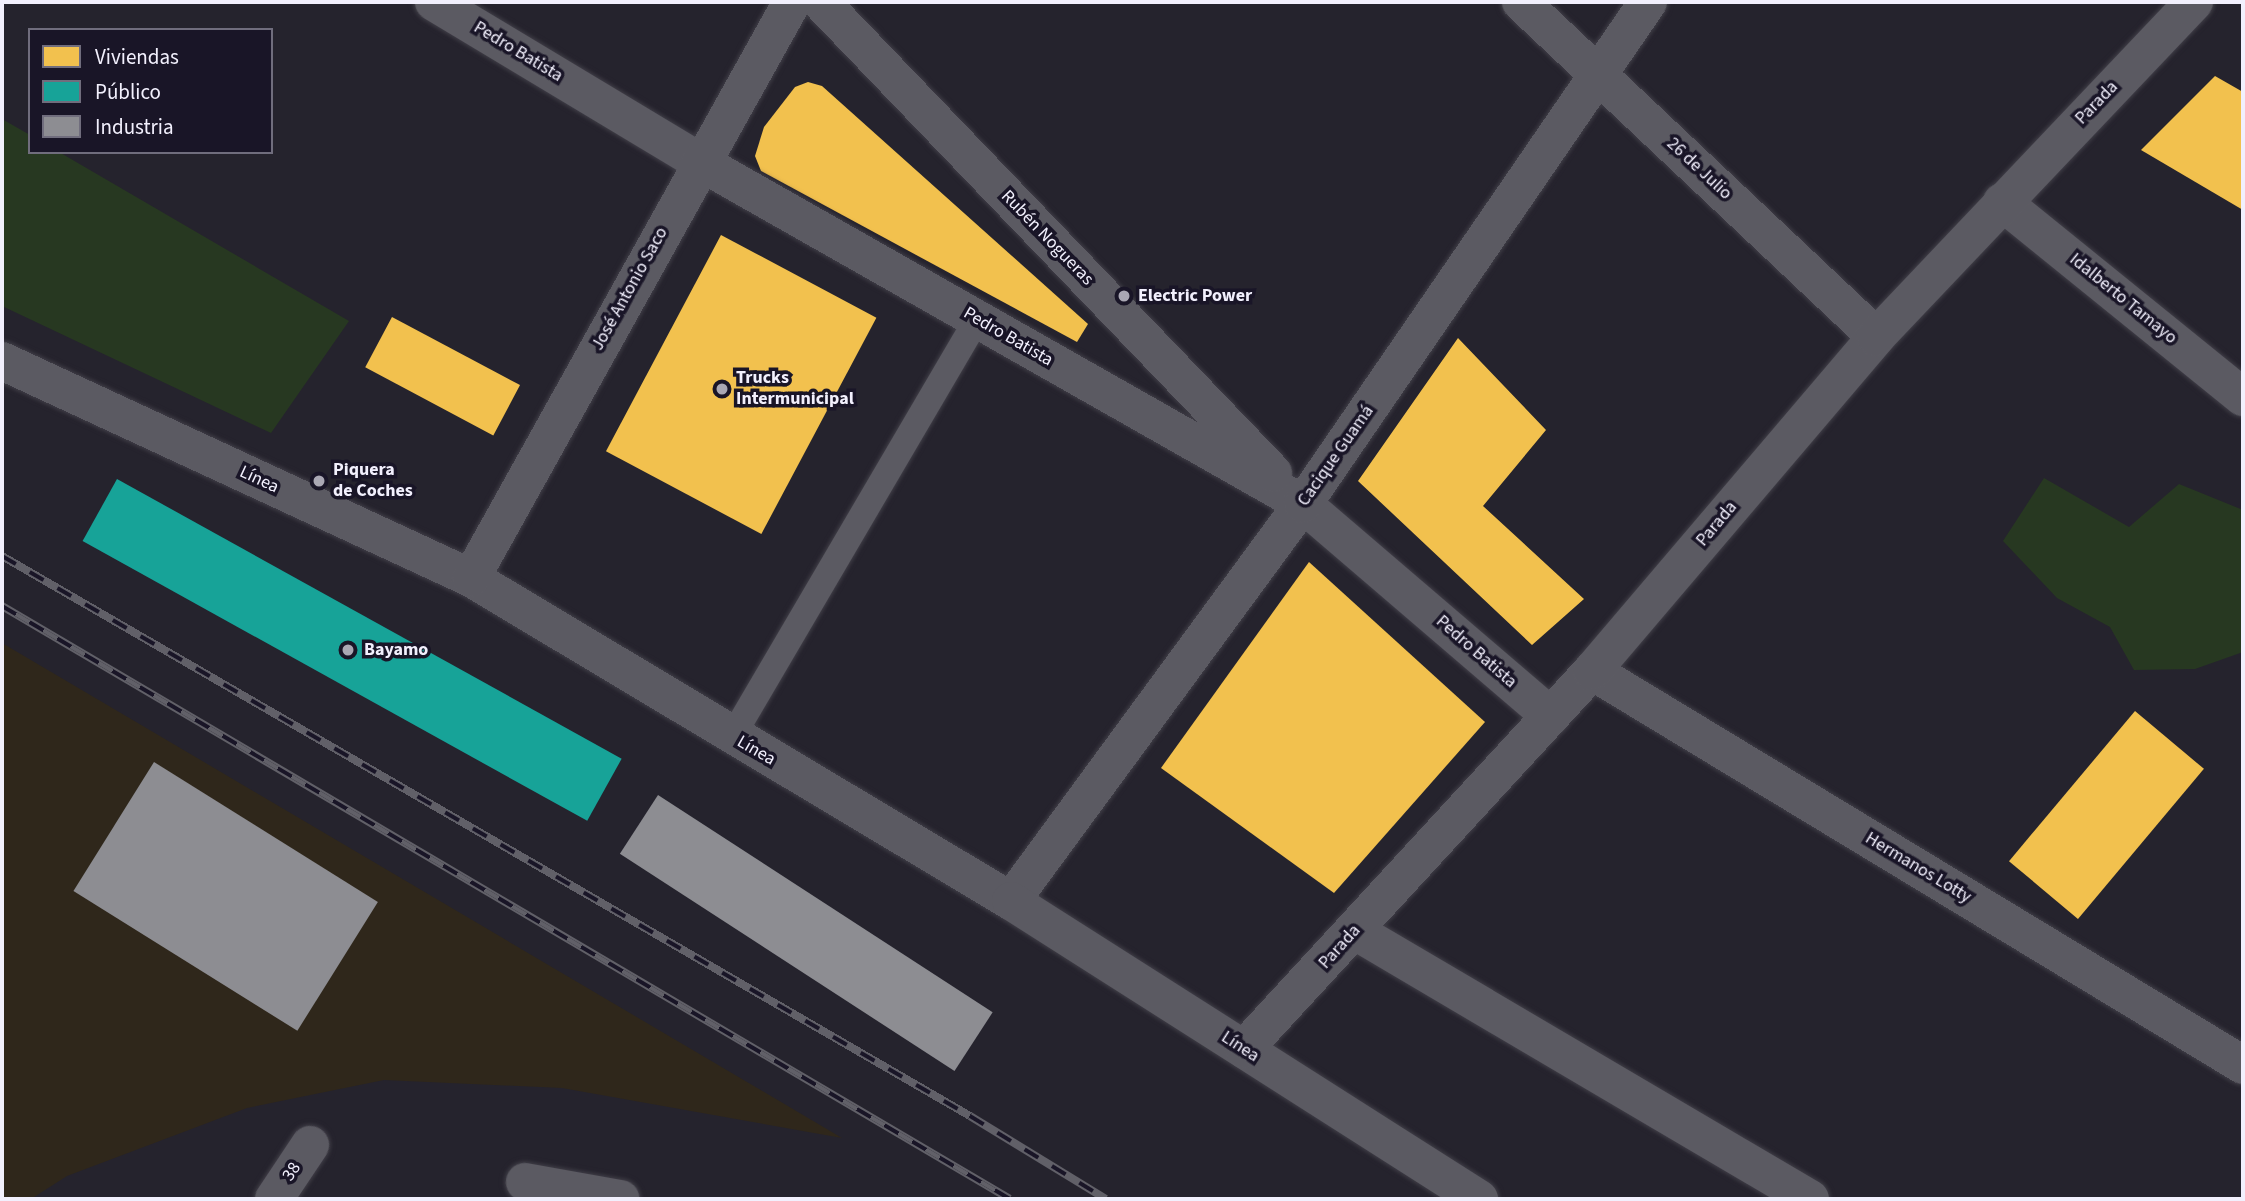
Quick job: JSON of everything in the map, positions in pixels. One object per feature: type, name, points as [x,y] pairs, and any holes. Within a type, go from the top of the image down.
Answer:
[{"type":"street","name":"Pedro Batista","points":[[434,2],[700,162],[1303,504],[1550,716]]},
{"type":"street","name":"José Antonio Saco","points":[[471,578],[700,162],[792,2]]},
{"type":"street","name":"Rubén Nogueras","points":[[821,2],[1303,504]]},
{"type":"street","name":"26 de Julio","points":[[1521,2],[1876,337]]},
{"type":"street","name":"Cacique Guamá","points":[[1011,901],[1303,504],[1647,2]]},
{"type":"street","name":"Parada","points":[[1244,1049],[1592,671],[1876,337],[2194,2]]},
{"type":"street","name":"Idalberto Tamayo","points":[[2002,202],[2243,397]]},
{"type":"street","name":"Línea","points":[[2,361],[471,578],[732,737],[1011,901],[1479,1199]]},
{"type":"street","name":"Hermanos Lotty","points":[[1592,671],[2243,1065]]},
{"type":"street","points":[[1355,930],[1810,1199]]},
{"type":"street","name":"38","points":[[274,1199],[310,1145]]},
{"type":"street","points":[[525,1182],[620,1199]]},
{"type":"lane","points":[[732,737],[977,319]]},
{"type":"shaded area","points":[[2,643],[842,1138],[562,1088],[384,1080],[247,1108],[67,1176],[31,1199],[2,1199]]},
{"type":"green space","points":[[2,119],[28,134],[28,154],[62,154],[349,321],[271,433],[2,306]]},
{"type":"green space","points":[[2044,478],[2129,527],[2179,484],[2243,510],[2243,652],[2195,669],[2134,670],[2110,627],[2057,598],[2003,541]]},
{"type":"building: Viviendas","points":[[2215,76],[2243,92],[2243,210],[2141,150]]},
{"type":"building: Viviendas","points":[[808,82],[822,86],[1088,324],[1077,342],[761,171],[755,156],[764,127],[795,87]]},
{"type":"building: Viviendas","points":[[721,235],[876,318],[761,534],[606,451]]},
{"type":"building: Viviendas","points":[[392,317],[520,385],[493,435],[365,367]]},
{"type":"building: Viviendas","points":[[1458,338],[1546,430],[1483,506],[1584,599],[1532,645],[1358,481]]},
{"type":"building: Viviendas","points":[[1309,562],[1485,722],[1334,893],[1161,768]]},
{"type":"building: Viviendas","points":[[2135,711],[2204,769],[2078,919],[2009,861]]},
{"type":"building: Público","name":"Bayamo","points":[[117,479],[622,759],[587,821],[83,541]]},
{"type":"building: Industria","points":[[154,762],[378,902],[297,1031],[73,891]]},
{"type":"building: Industria","points":[[658,795],[993,1012],[955,1071],[620,854]]},
{"type":"railway","points":[[2,556],[970,1116],[1106,1199]]},
{"type":"railway","points":[[2,606],[1010,1199]]},
{"type":"place","name":"Electric Power","points":[[1124,296]]},
{"type":"place","name":"Trucks Intermunicipal","points":[[722,389]]},
{"type":"place","name":"Piquera de Coches","points":[[319,481]]},
{"type":"place","name":"Bayamo","points":[[348,650]]}]
